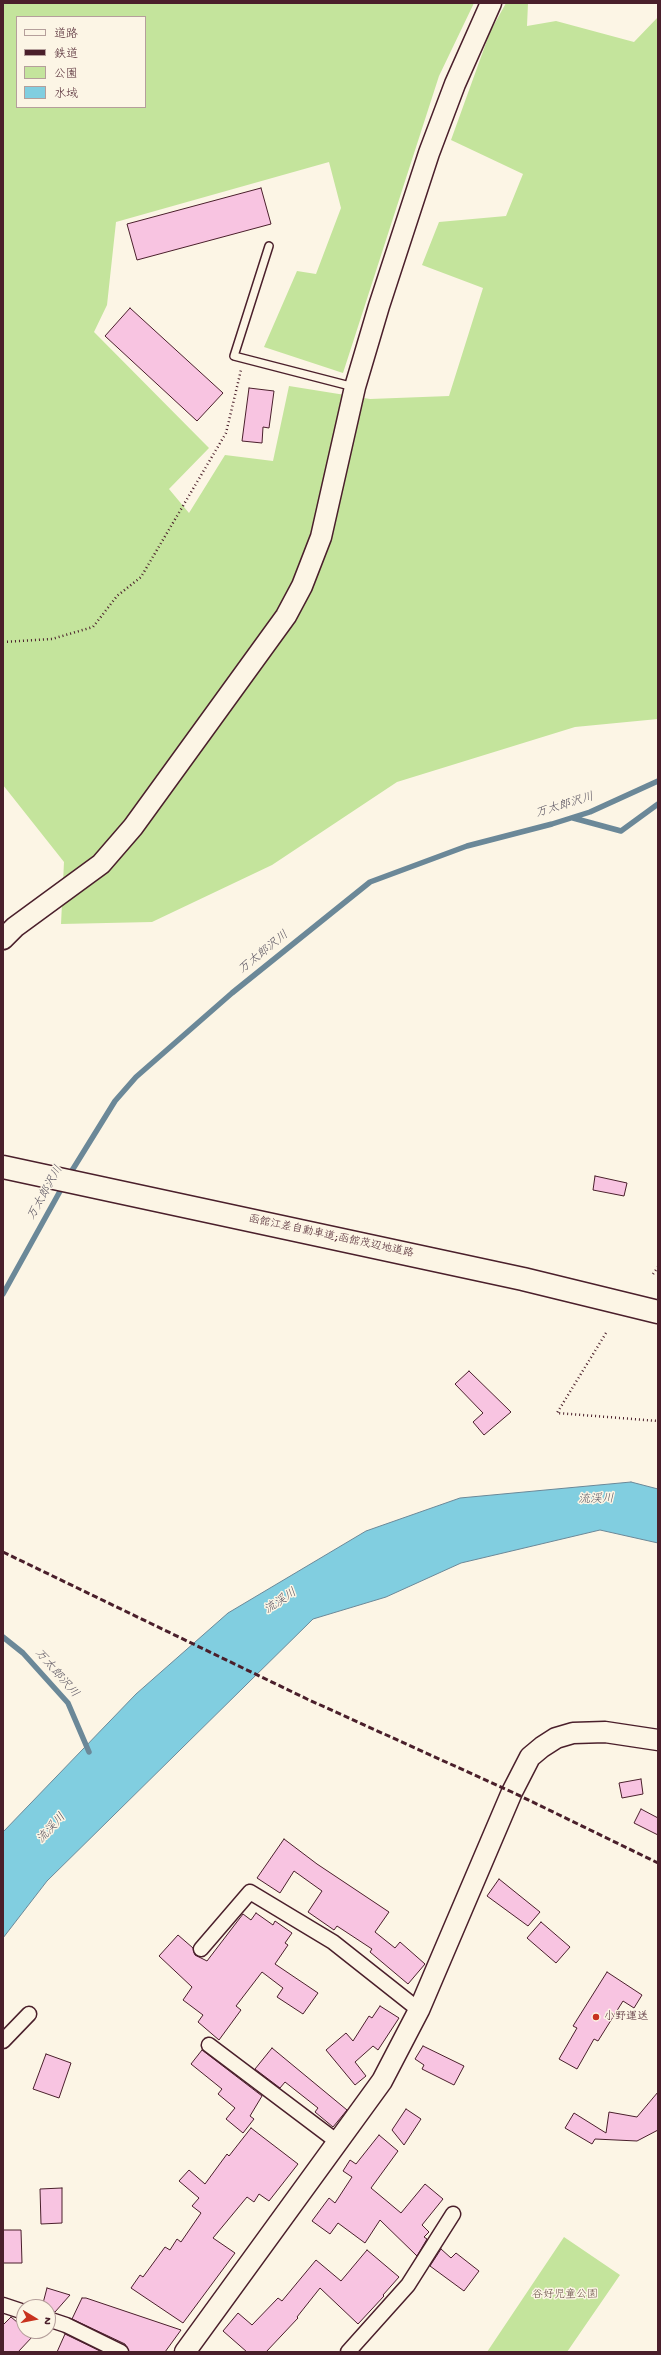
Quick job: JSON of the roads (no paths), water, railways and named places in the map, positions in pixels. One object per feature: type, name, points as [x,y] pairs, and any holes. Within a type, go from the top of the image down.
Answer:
[{"type":"highway","name":"函館江差自動車道;函館茂辺地道路","points":[[10,1168],[523,1279],[658,1312]]},
{"type":"street","points":[[3,939],[15,927],[102,864],[133,827],[170,778],[286,616],[302,586],[321,537],[355,387],[429,153],[455,84],[491,3]]},
{"type":"street","points":[[185,2352],[339,2143],[382,2081],[419,2010],[512,1792],[530,1757],[556,1738],[573,1733],[605,1732],[658,1740]]},
{"type":"street","points":[[201,1948],[250,1892],[333,1942],[419,2010]]},
{"type":"street","points":[[3,2041],[28,2014]]},
{"type":"street","points":[[209,2045],[339,2143]]},
{"type":"street","points":[[348,2352],[408,2285],[453,2214]]},
{"type":"street","points":[[3,2305],[16,2309]]},
{"type":"street","points":[[56,2322],[66,2325],[121,2352]]},
{"type":"lane","points":[[269,246],[234,356],[355,387]]},
{"type":"water","name":"流渓川","points":[[631,1482],[658,1489],[658,1543],[600,1530],[461,1563],[386,1597],[313,1619],[47,1881],[3,1938],[3,1832],[136,1694],[228,1613],[366,1531],[460,1498]]},
{"type":"waterway","name":"万太郎沢川","points":[[68,1177],[115,1101],[136,1077],[232,993],[370,882],[467,846],[552,824],[590,812],[658,781]]},
{"type":"waterway","points":[[573,818],[621,831],[658,804]]},
{"type":"waterway","name":"万太郎沢川","points":[[3,1294],[64,1184]]},
{"type":"waterway","name":"万太郎沢川","points":[[3,1637],[23,1653],[68,1703],[89,1752]]},
{"type":"railway","points":[[3,1552],[307,1699],[512,1792],[658,1863]]},
{"type":"place","name":"小野運送","points":[[596,2017]]},
{"type":"park label","name":"谷好児童公園","points":[[565,2295]]}]
